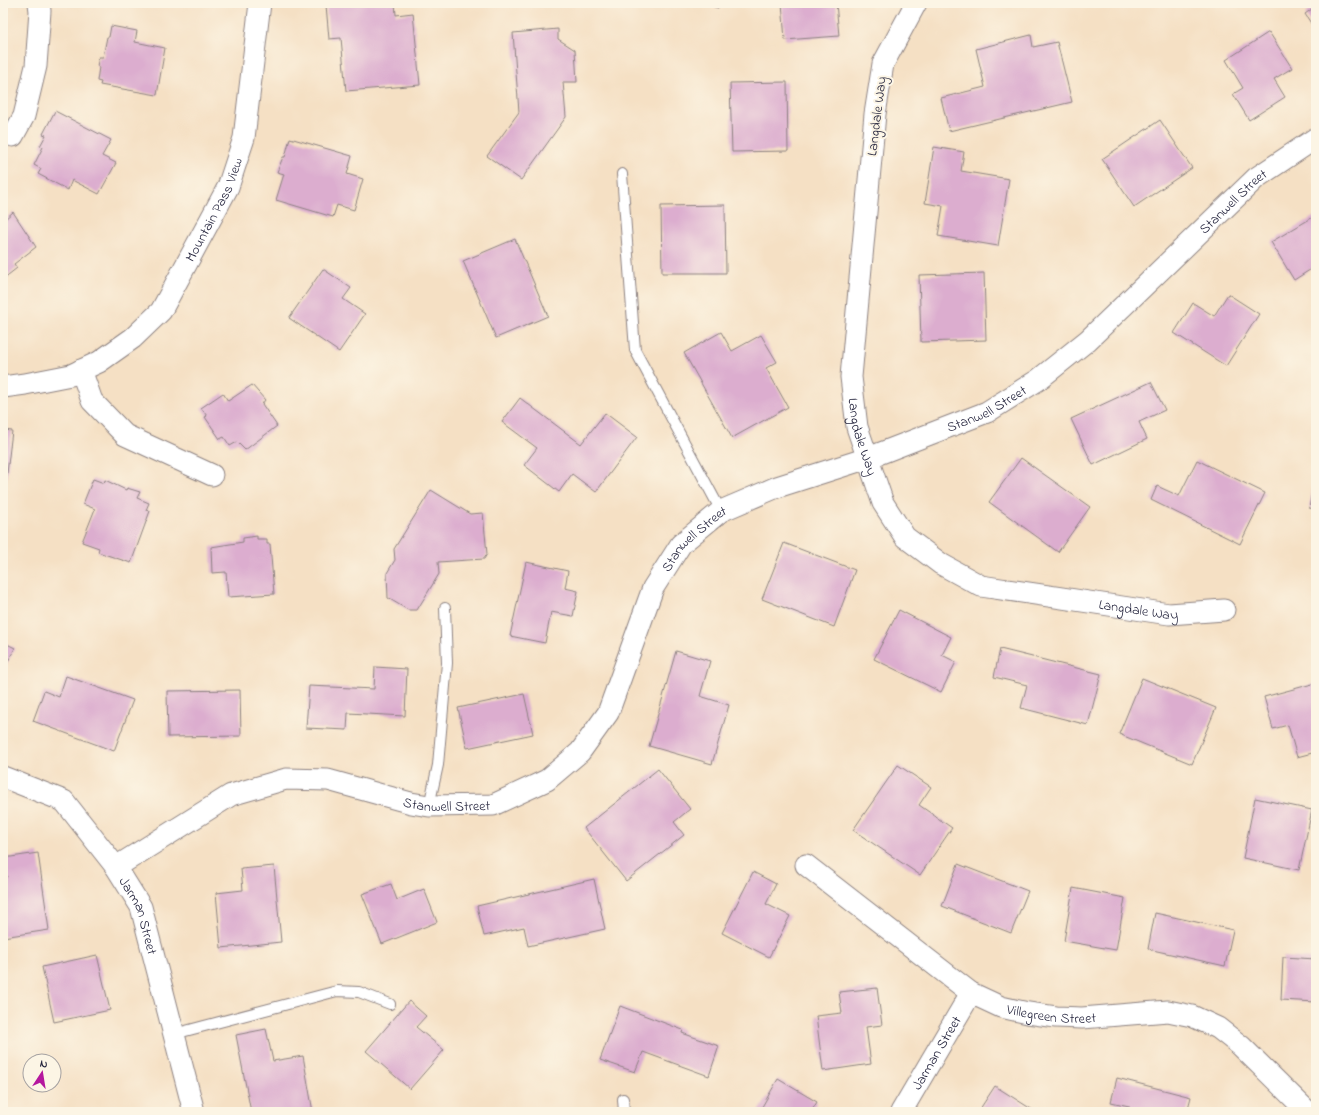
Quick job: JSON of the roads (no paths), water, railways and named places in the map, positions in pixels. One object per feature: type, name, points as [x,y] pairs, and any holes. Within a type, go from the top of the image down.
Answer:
[{"type":"street","points":[[13,136],[24,116],[36,66],[40,11],[38,3]]},
{"type":"street","name":"Mountain Pass View","points":[[3,387],[71,375],[99,362],[132,338],[161,311],[228,187],[244,138],[260,3]]},
{"type":"street","name":"Langdale Way","points":[[916,3],[884,64],[875,114],[851,377],[857,427],[883,503],[905,537],[941,564],[981,586],[1169,614],[1224,610]]},
{"type":"street","name":"Stanwell Street","points":[[116,867],[232,795],[286,779],[328,780],[411,803],[429,806],[493,805],[547,780],[580,752],[608,713],[653,588],[681,544],[721,511],[777,487],[868,458],[987,412],[1038,380],[1088,340],[1256,178],[1316,138]]},
{"type":"street","points":[[81,370],[92,401],[125,436],[212,475]]},
{"type":"street","name":"Jarman Street","points":[[3,777],[64,801],[116,867],[141,907],[194,1112]]},
{"type":"street","name":"Villegreen Street","points":[[806,865],[971,993],[1002,1007],[1056,1017],[1082,1018],[1168,1011],[1192,1016],[1218,1028],[1241,1046],[1308,1112]]},
{"type":"street","name":"Jarman Street","points":[[901,1112],[971,993]]},
{"type":"lane","points":[[622,174],[635,350],[721,511]]},
{"type":"lane","points":[[429,806],[438,765],[447,663],[445,608]]},
{"type":"lane","points":[[174,1034],[337,991],[359,992],[390,1004]]},
{"type":"lane","points":[[623,1099],[624,1112]]}]
